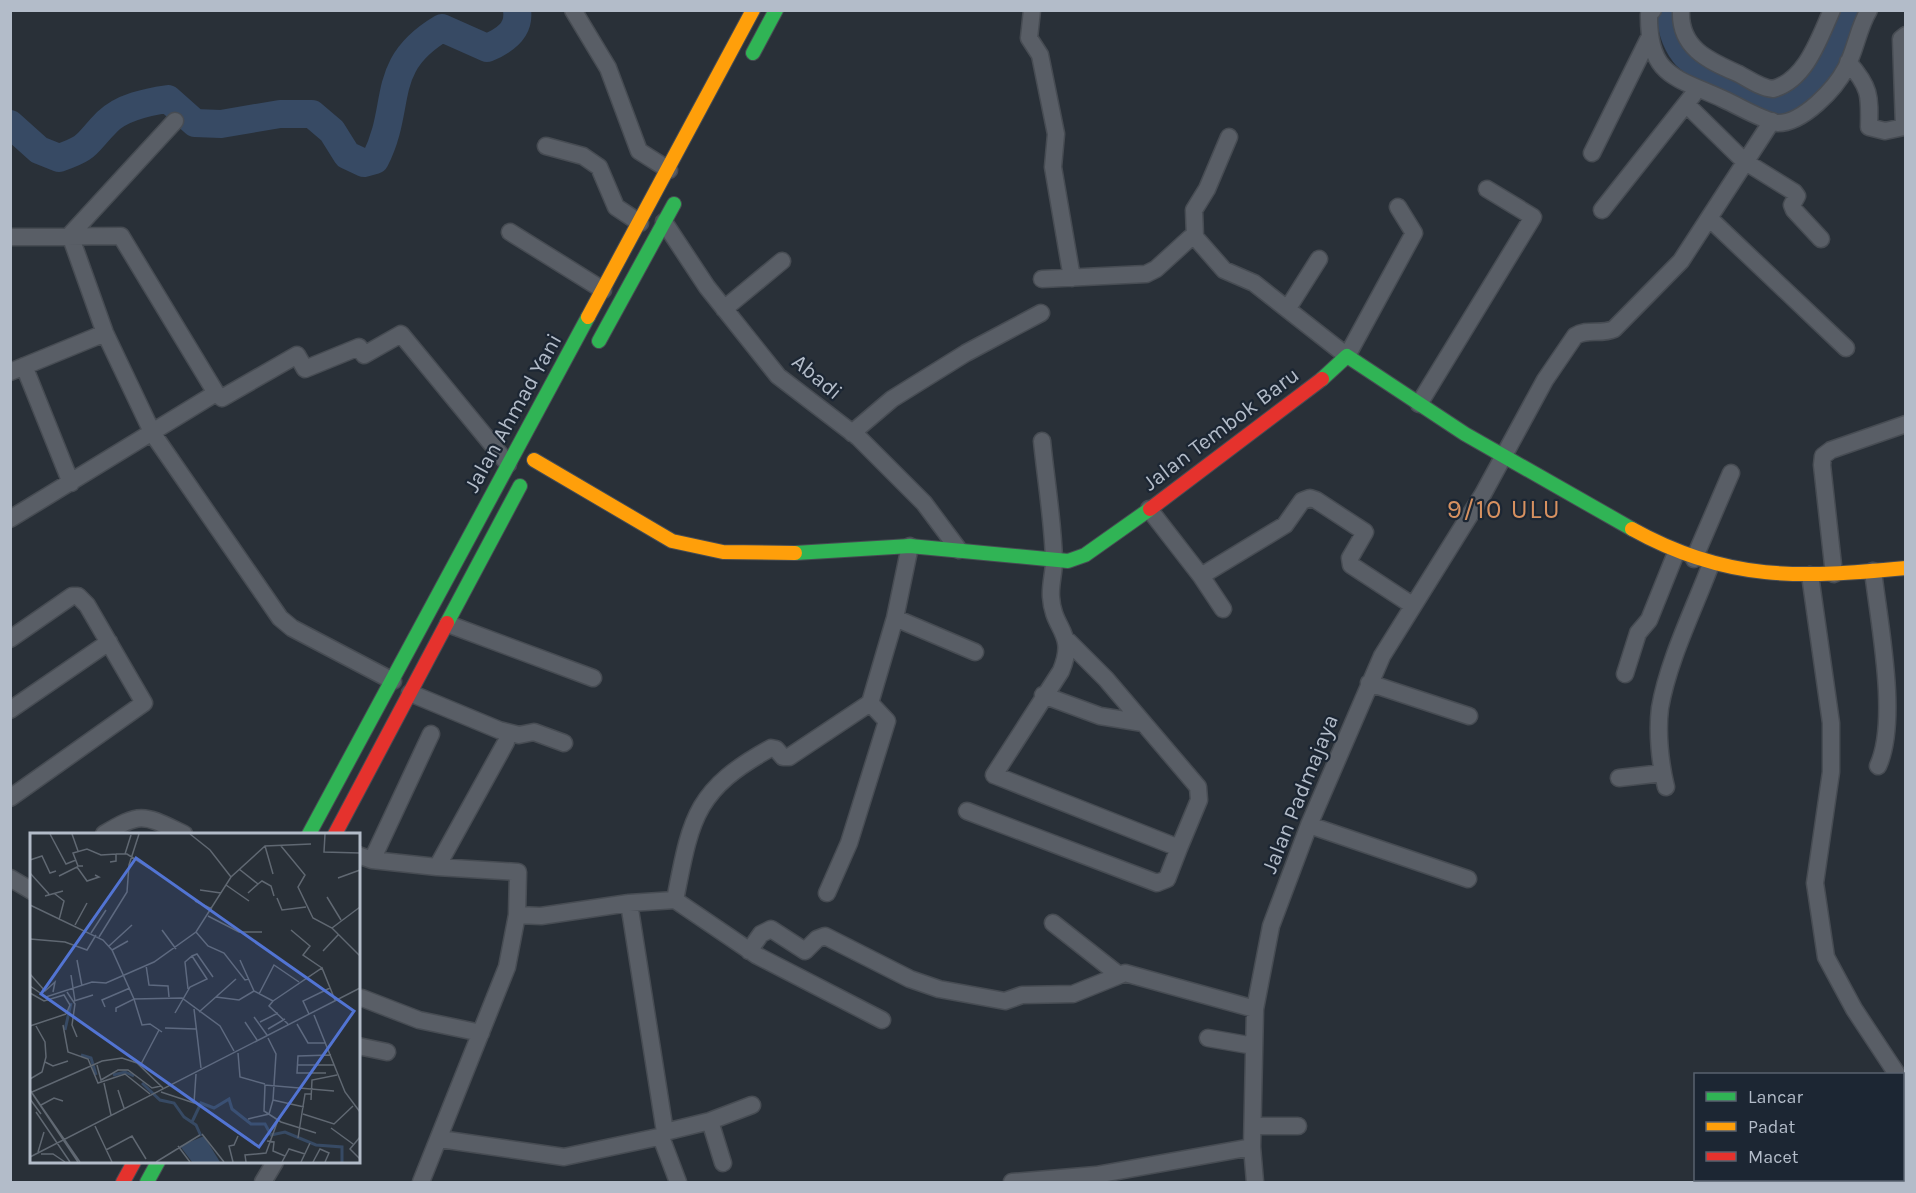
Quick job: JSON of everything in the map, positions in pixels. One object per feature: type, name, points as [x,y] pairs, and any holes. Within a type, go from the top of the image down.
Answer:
[{"type":"main road","name":"Jalan Ahmad Yani","points":[[310,833],[669,170],[753,10]]},
{"type":"main road","points":[[748,63],[776,10]]},
{"type":"main road","name":"Jalan Ahmad Yani","points":[[591,357],[681,190]]},
{"type":"main road","points":[[1347,356],[1504,458],[1676,553],[1711,564],[1770,574],[1834,574],[1905,568]]},
{"type":"main road","name":"Jalan Tembok Baru","points":[[537,455],[672,541],[694,547],[723,552],[800,553],[910,546],[1068,561],[1085,555],[1149,509],[1316,384],[1347,356]]},
{"type":"main road","name":"Jalan Ahmad Yani","points":[[336,833],[537,455]]},
{"type":"main road","points":[[123,1182],[133,1163]]},
{"type":"street","points":[[573,10],[608,68],[639,151],[669,170]]},
{"type":"street","points":[[1032,10],[1029,38],[1040,55],[1056,134],[1053,167],[1072,278]]},
{"type":"street","points":[[1681,10],[1686,39],[1697,53],[1710,62],[1773,89],[1791,81],[1806,63],[1832,10]]},
{"type":"street","points":[[1648,40],[1660,63],[1675,78],[1697,90],[1772,122],[1786,123],[1804,113],[1839,78],[1869,10]]},
{"type":"street","points":[[1592,153],[1648,40],[1649,12]]},
{"type":"street","points":[[1848,62],[1864,80],[1870,93],[1869,127],[1885,131],[1904,127],[1901,39],[1905,34]]},
{"type":"street","points":[[1602,210],[1697,90]]},
{"type":"street","points":[[1686,104],[1744,161],[1794,192],[1797,196],[1792,205],[1794,210],[1821,239]]},
{"type":"street","points":[[70,235],[175,121]]},
{"type":"street","name":"Jalan Padmajaya","points":[[1255,1182],[1252,1147],[1255,1009],[1271,926],[1309,825],[1369,683],[1412,605],[1504,458],[1545,380],[1575,336],[1582,332],[1605,333],[1614,329],[1676,267],[1744,161],[1772,122]]},
{"type":"street","points":[[1229,137],[1207,189],[1194,210],[1195,237],[1224,270],[1254,283],[1347,356],[1414,232],[1398,207]]},
{"type":"street","points":[[546,146],[583,156],[599,167],[616,207],[640,222]]},
{"type":"street","points":[[1419,404],[1533,218],[1487,189]]},
{"type":"street","points":[[1709,218],[1846,348]]},
{"type":"street","name":"Abadi","points":[[664,222],[724,309],[778,376],[852,433],[924,503],[959,550]]},
{"type":"street","points":[[510,232],[603,290]]},
{"type":"street","points":[[70,235],[105,333],[153,434],[280,618],[292,628],[393,681]]},
{"type":"street","points":[[10,237],[118,235],[124,238],[216,393],[222,398],[297,355],[305,369],[359,347],[364,355],[401,334],[508,464]]},
{"type":"street","points":[[1042,279],[1146,274],[1190,238],[1195,237]]},
{"type":"street","points":[[1288,308],[1319,259]]},
{"type":"street","points":[[724,309],[782,261]]},
{"type":"street","points":[[852,433],[892,399],[966,353],[1041,313]]},
{"type":"street","points":[[71,483],[17,369],[105,333]]},
{"type":"street","points":[[10,519],[153,434],[216,393]]},
{"type":"street","points":[[1834,574],[1822,465],[1823,456],[1831,450],[1905,424]]},
{"type":"street","points":[[967,811],[1157,883],[1167,879],[1200,792],[1106,679],[1068,641],[1055,618],[1050,597],[1054,561],[1042,441]]},
{"type":"street","points":[[1694,559],[1731,473]]},
{"type":"street","points":[[1201,576],[1285,525],[1302,501],[1310,498],[1365,531],[1350,558],[1351,565],[1412,605]]},
{"type":"street","points":[[1149,509],[1201,576],[1223,609]]},
{"type":"street","points":[[675,900],[689,831],[701,803],[723,780],[746,761],[771,748],[776,749],[783,757],[789,757],[870,703],[896,618],[910,546]]},
{"type":"street","points":[[1625,674],[1638,633],[1649,620],[1676,553]]},
{"type":"street","points":[[1619,778],[1664,780],[1660,709],[1675,659],[1711,564]]},
{"type":"street","points":[[1873,571],[1886,684],[1887,726],[1878,766]]},
{"type":"street","points":[[1810,575],[1831,723],[1831,772],[1815,883],[1826,957],[1854,1009],[1896,1073]]},
{"type":"street","points":[[10,639],[75,595],[87,605],[144,703],[10,798]]},
{"type":"street","points":[[896,618],[975,652]]},
{"type":"street","points":[[448,624],[593,678]]},
{"type":"street","points":[[1068,641],[1067,656],[1061,671],[1043,695],[994,775],[1179,848]]},
{"type":"street","points":[[10,710],[109,642]]},
{"type":"street","points":[[1369,683],[1469,716]]},
{"type":"street","points":[[410,693],[498,730],[519,735],[534,732],[564,743]]},
{"type":"street","points":[[1043,695],[1100,716],[1143,723]]},
{"type":"street","points":[[827,892],[849,843],[887,721],[870,703]]},
{"type":"street","points":[[421,1182],[507,967],[517,915],[518,872],[437,867],[365,857],[431,734]]},
{"type":"street","points":[[437,867],[506,742]]},
{"type":"street","points":[[106,833],[131,818],[141,817],[181,833]]},
{"type":"street","points":[[1309,825],[1468,879]]},
{"type":"street","points":[[10,878],[30,889]]},
{"type":"street","points":[[517,915],[541,916],[629,903],[675,900],[749,951],[882,1020]]},
{"type":"street","points":[[629,903],[663,1138],[678,1182]]},
{"type":"street","points":[[1053,923],[1119,975]]},
{"type":"street","points":[[749,951],[769,929],[807,951],[817,939],[825,936],[910,979],[939,989],[1005,1001],[1022,995],[1073,994],[1125,974],[1255,1009]]},
{"type":"street","points":[[362,998],[419,1020],[481,1033]]},
{"type":"street","points":[[1208,1038],[1254,1046]]},
{"type":"street","points":[[360,1046],[387,1052]]},
{"type":"street","points":[[440,1139],[564,1156],[663,1138],[711,1123],[752,1106]]},
{"type":"street","points":[[711,1123],[723,1163]]},
{"type":"street","points":[[1253,1126],[1298,1126]]},
{"type":"street","points":[[1012,1182],[1096,1175],[1252,1147]]},
{"type":"street","points":[[263,1182],[274,1163]]},
{"type":"street","points":[[1896,1182],[1905,1182]]},
{"type":"waterway","points":[[10,124],[39,150],[59,158],[82,148],[120,112],[160,100],[168,99],[195,123],[221,124],[280,114],[312,114],[332,131],[347,155],[364,163],[375,160],[383,140],[400,72],[408,57],[422,42],[442,28],[487,48],[510,34],[516,24],[517,10]]},
{"type":"waterway","points":[[1669,10],[1676,38],[1690,59],[1714,74],[1744,88],[1781,100],[1805,93],[1812,87],[1826,67],[1855,10]]},
{"type":"traffic: fast","points":[[753,53],[776,10]]},
{"type":"traffic: fast","points":[[599,341],[674,204]]},
{"type":"traffic: fast","points":[[310,833],[588,317]]},
{"type":"traffic: fast","points":[[1322,379],[1347,356],[1465,434],[1632,529]]},
{"type":"traffic: fast","points":[[447,623],[520,486]]},
{"type":"traffic: fast","points":[[795,553],[910,546],[1068,561],[1085,555],[1150,509]]},
{"type":"traffic: fast","points":[[147,1182],[157,1163]]},
{"type":"traffic: slow","points":[[588,317],[753,10]]},
{"type":"traffic: slow","points":[[534,460],[672,541],[723,552],[795,553]]},
{"type":"traffic: slow","points":[[1632,529],[1700,559],[1765,572],[1832,574],[1906,568]]},
{"type":"traffic: jam","points":[[1150,509],[1322,379]]},
{"type":"traffic: jam","points":[[336,833],[447,623]]},
{"type":"traffic: jam","points":[[123,1182],[133,1163]]},
{"type":"district","name":"9/10 ULU","points":[[1504,509]]}]
